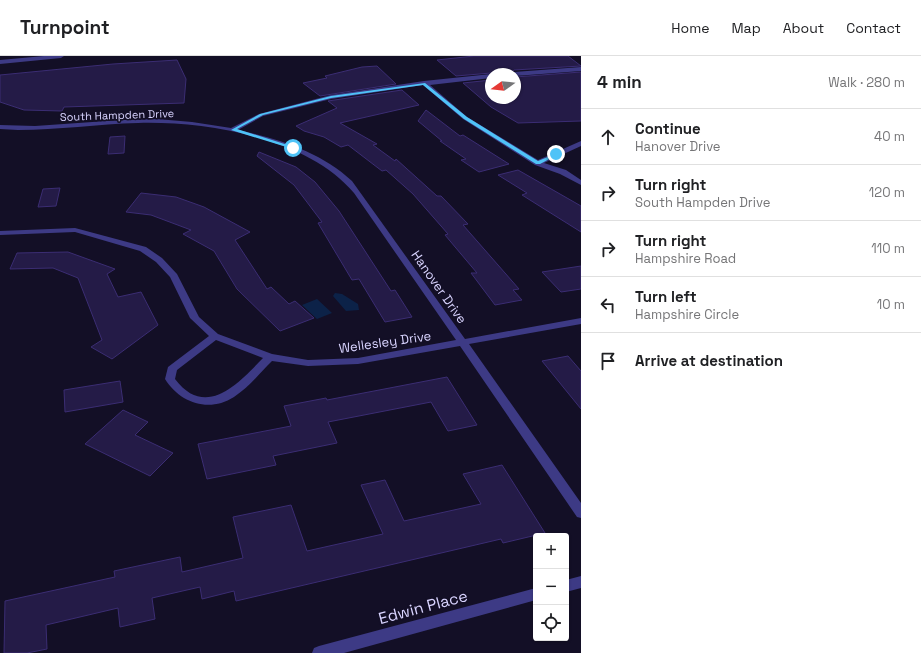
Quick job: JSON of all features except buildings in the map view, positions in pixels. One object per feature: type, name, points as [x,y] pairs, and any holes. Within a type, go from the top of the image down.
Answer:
[{"type":"street","points":[[0,62],[61,56]]},
{"type":"street","points":[[521,73],[556,70],[581,70]]},
{"type":"street","points":[[233,130],[261,115],[324,99],[373,90],[485,77]]},
{"type":"street","points":[[424,83],[465,118],[538,163],[563,172],[581,183]]},
{"type":"street","name":"South Hampden Drive","points":[[0,127],[36,129],[138,121],[184,122],[233,130]]},
{"type":"street","name":"Hanover Drive","points":[[233,130],[293,148],[334,168],[347,178],[581,513]]},
{"type":"street","points":[[538,163],[581,143]]},
{"type":"street","name":"Wellesley Drive","points":[[0,234],[75,230],[143,249],[159,260],[174,276],[195,318],[215,336],[270,357],[308,363],[358,361],[462,344],[581,321]]},
{"type":"street","points":[[215,336],[172,369],[170,379],[177,389],[190,399],[202,400],[222,398],[236,390],[270,357]]},
{"type":"street","points":[[569,585],[581,582]]},
{"type":"street","name":"Edwin Place","points":[[318,653],[533,595]]},
{"type":"water","points":[[335,293],[342,294],[358,304],[359,310],[346,311],[333,296]]},
{"type":"water","points":[[317,299],[332,313],[317,319],[302,305]]},
{"type":"route","points":[[293,148],[259,136],[233,130],[261,115],[331,97],[424,83],[465,118],[538,163],[556,154]]}]
